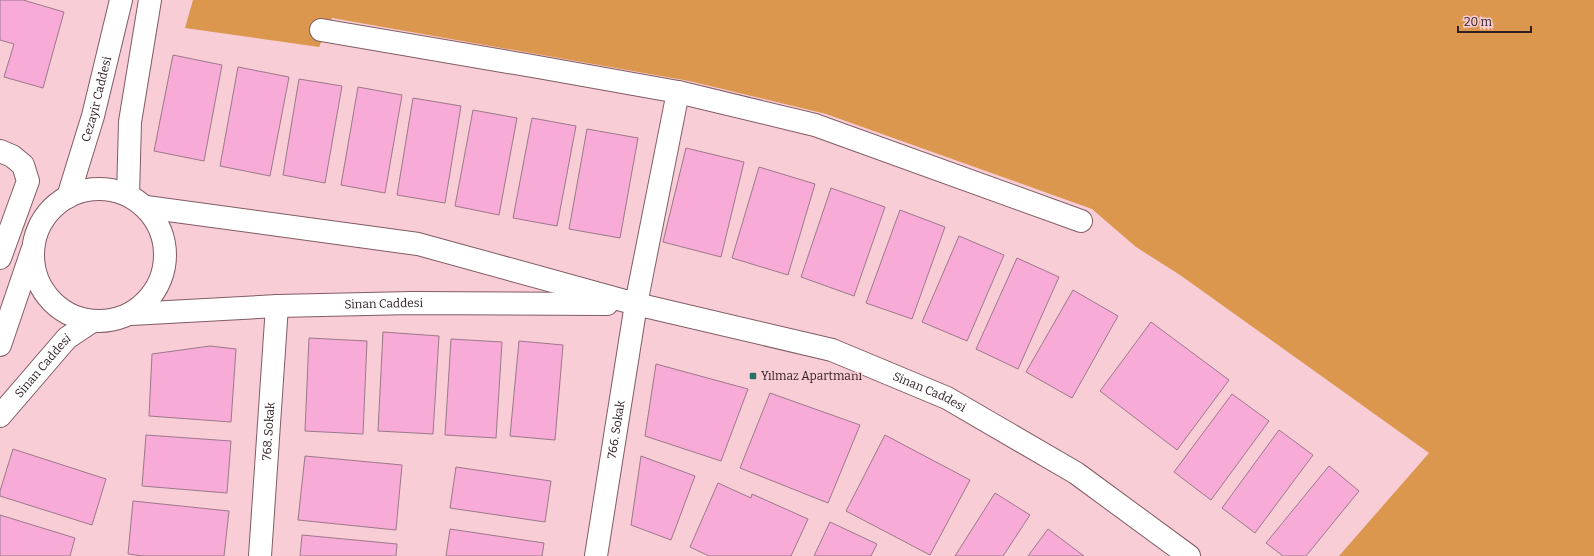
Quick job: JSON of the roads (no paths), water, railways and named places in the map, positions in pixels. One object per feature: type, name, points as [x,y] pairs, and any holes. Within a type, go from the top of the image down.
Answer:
[{"type":"main road","name":"Cezayir Caddesi","points":[[68,197],[93,116],[121,0]]},
{"type":"main road","points":[[137,201],[130,122],[150,0]]},
{"type":"main road","points":[[321,30],[678,92],[815,125],[1081,221]]},
{"type":"main road","name":"766. Sokak","points":[[596,556],[636,304],[678,92]]},
{"type":"main road","points":[[0,151],[12,156],[23,165],[28,181],[0,258]]},
{"type":"main road","points":[[0,345],[39,226],[51,209],[68,197],[88,190],[108,189],[137,201],[158,224],[165,244],[166,264],[160,284],[148,302],[131,314],[111,321],[91,322],[71,316],[53,304],[41,287],[34,267],[33,246]]},
{"type":"main road","name":"Sinan Caddesi","points":[[137,201],[418,244],[636,304],[832,350],[947,398],[1076,472],[1189,556]]},
{"type":"main road","name":"Sinan Caddesi","points":[[131,314],[277,306],[412,303],[636,304]]},
{"type":"main road","name":"768. Sokak","points":[[260,556],[277,306]]},
{"type":"main road","name":"Sinan Caddesi","points":[[0,416],[67,338],[91,322]]},
{"type":"place","name":"Yılmaz Apartmanı","points":[[753,376]]}]
